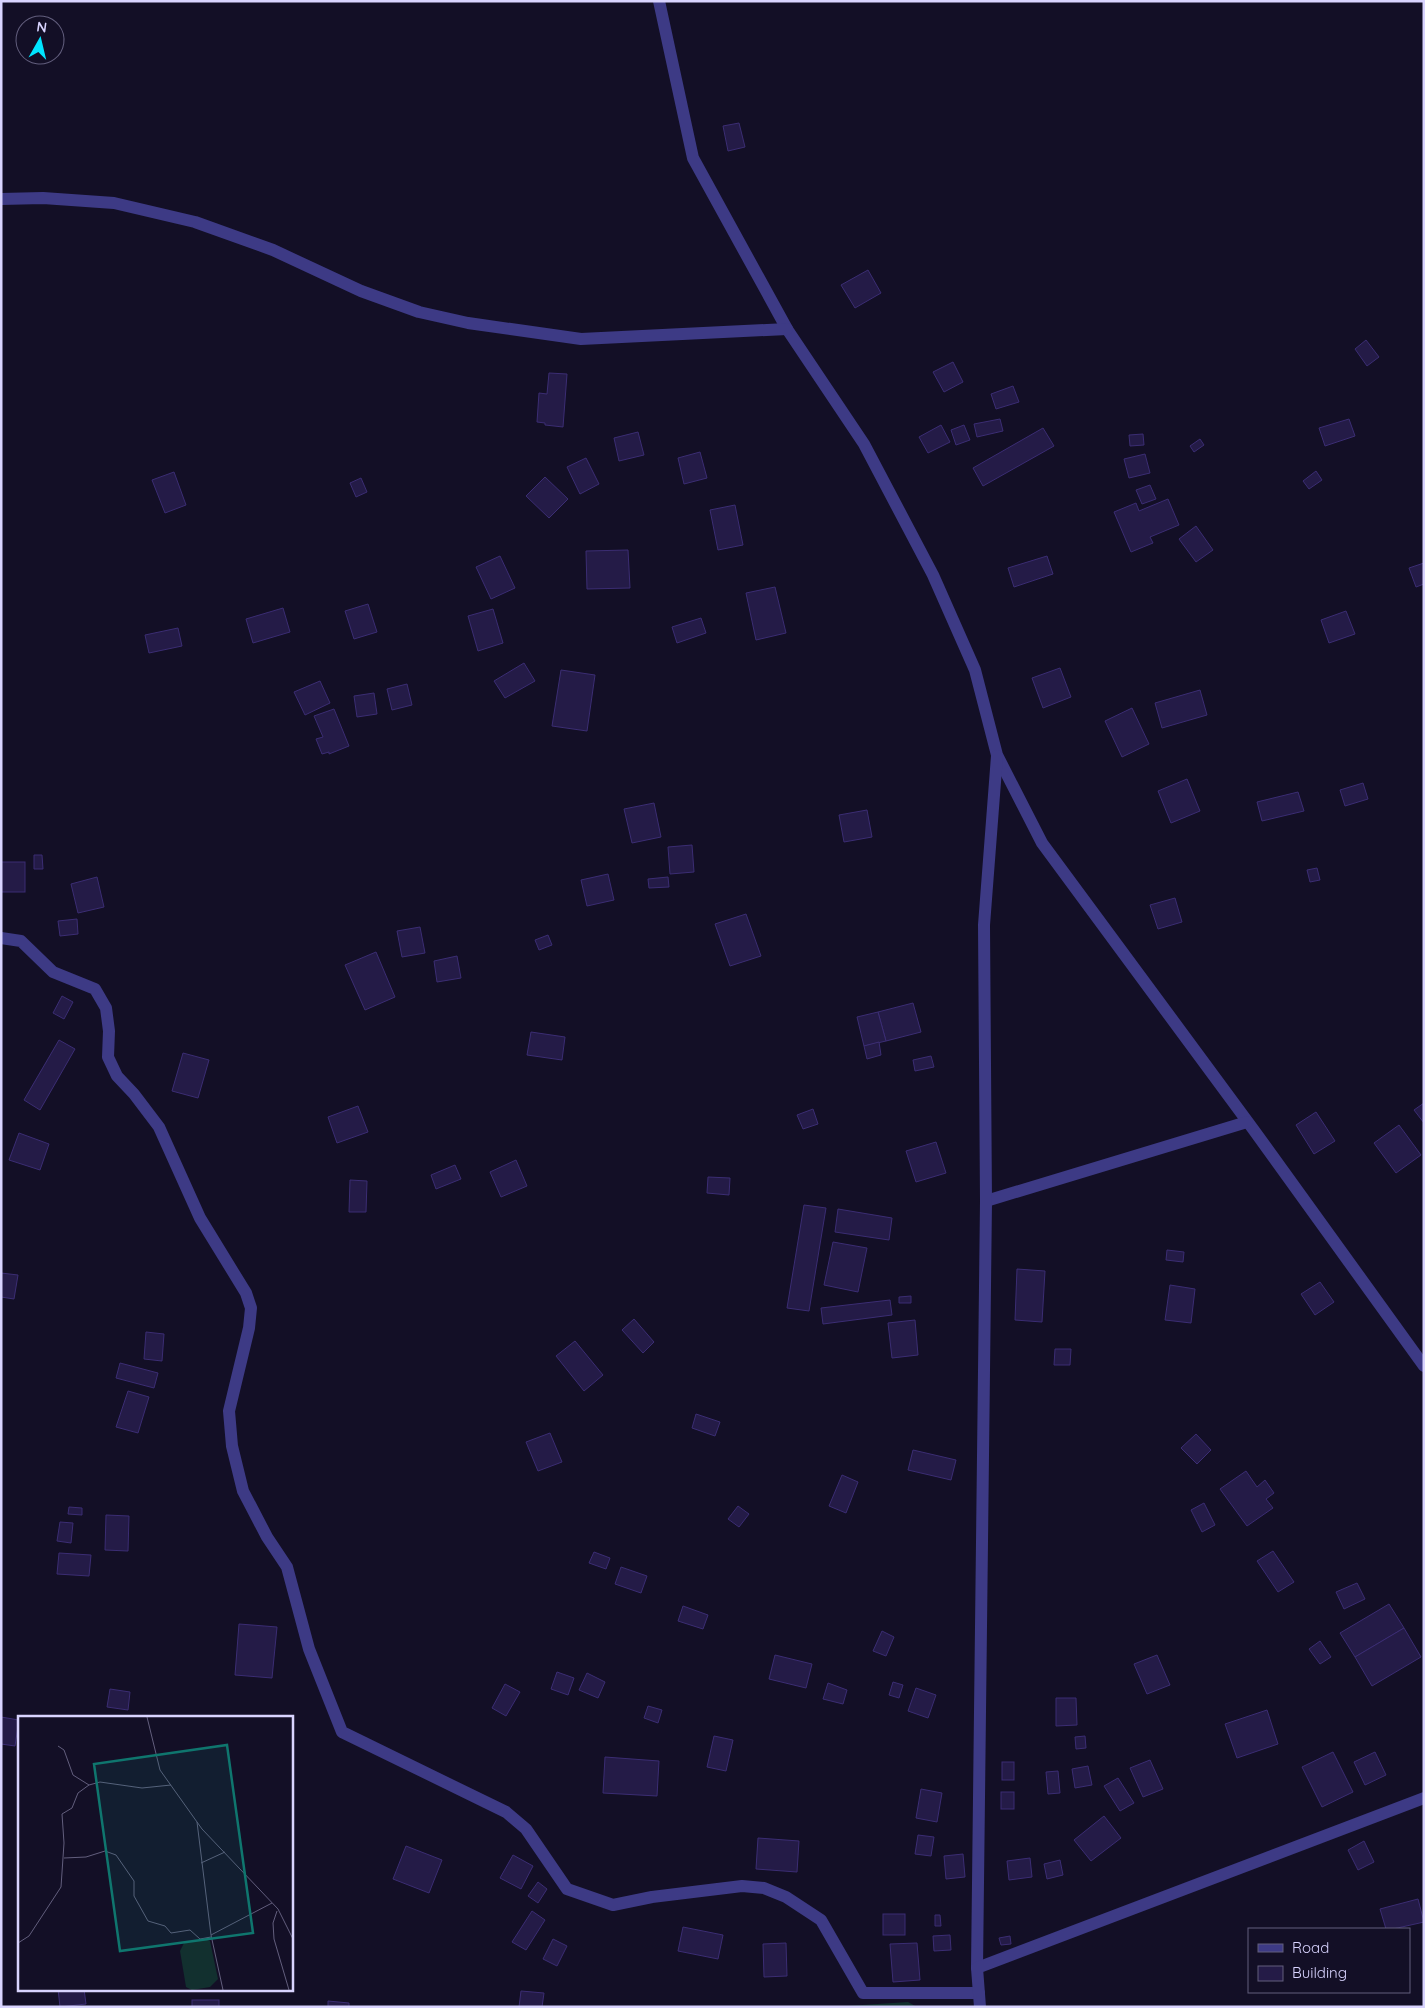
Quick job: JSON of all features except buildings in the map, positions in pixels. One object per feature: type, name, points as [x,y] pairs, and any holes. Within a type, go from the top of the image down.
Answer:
[{"type":"street","points":[[659,1],[693,158],[787,329],[864,444],[933,575],[975,670],[997,755],[1042,843],[1424,1366]]},
{"type":"street","points":[[1,199],[43,198],[114,203],[195,222],[273,250],[361,291],[419,312],[468,324],[581,339],[787,329]]},
{"type":"street","points":[[980,2007],[977,1968],[986,1200],[984,925],[997,755]]},
{"type":"street","points":[[1,938],[21,941],[53,972],[95,990],[106,1008],[108,1057],[117,1076],[134,1094],[159,1127],[200,1218],[246,1293],[250,1308],[249,1321],[229,1411],[232,1446],[243,1491],[267,1537],[287,1567],[309,1649],[342,1732],[506,1812],[526,1829],[568,1889],[613,1905],[652,1897],[742,1886],[764,1888],[786,1897],[821,1920],[863,1993],[979,1993]]},
{"type":"street","points":[[986,1200],[1247,1122]]},
{"type":"street","points":[[977,1968],[1424,1798]]},
{"type":"green space","points":[[908,2002],[917,2007],[832,2007]]}]
